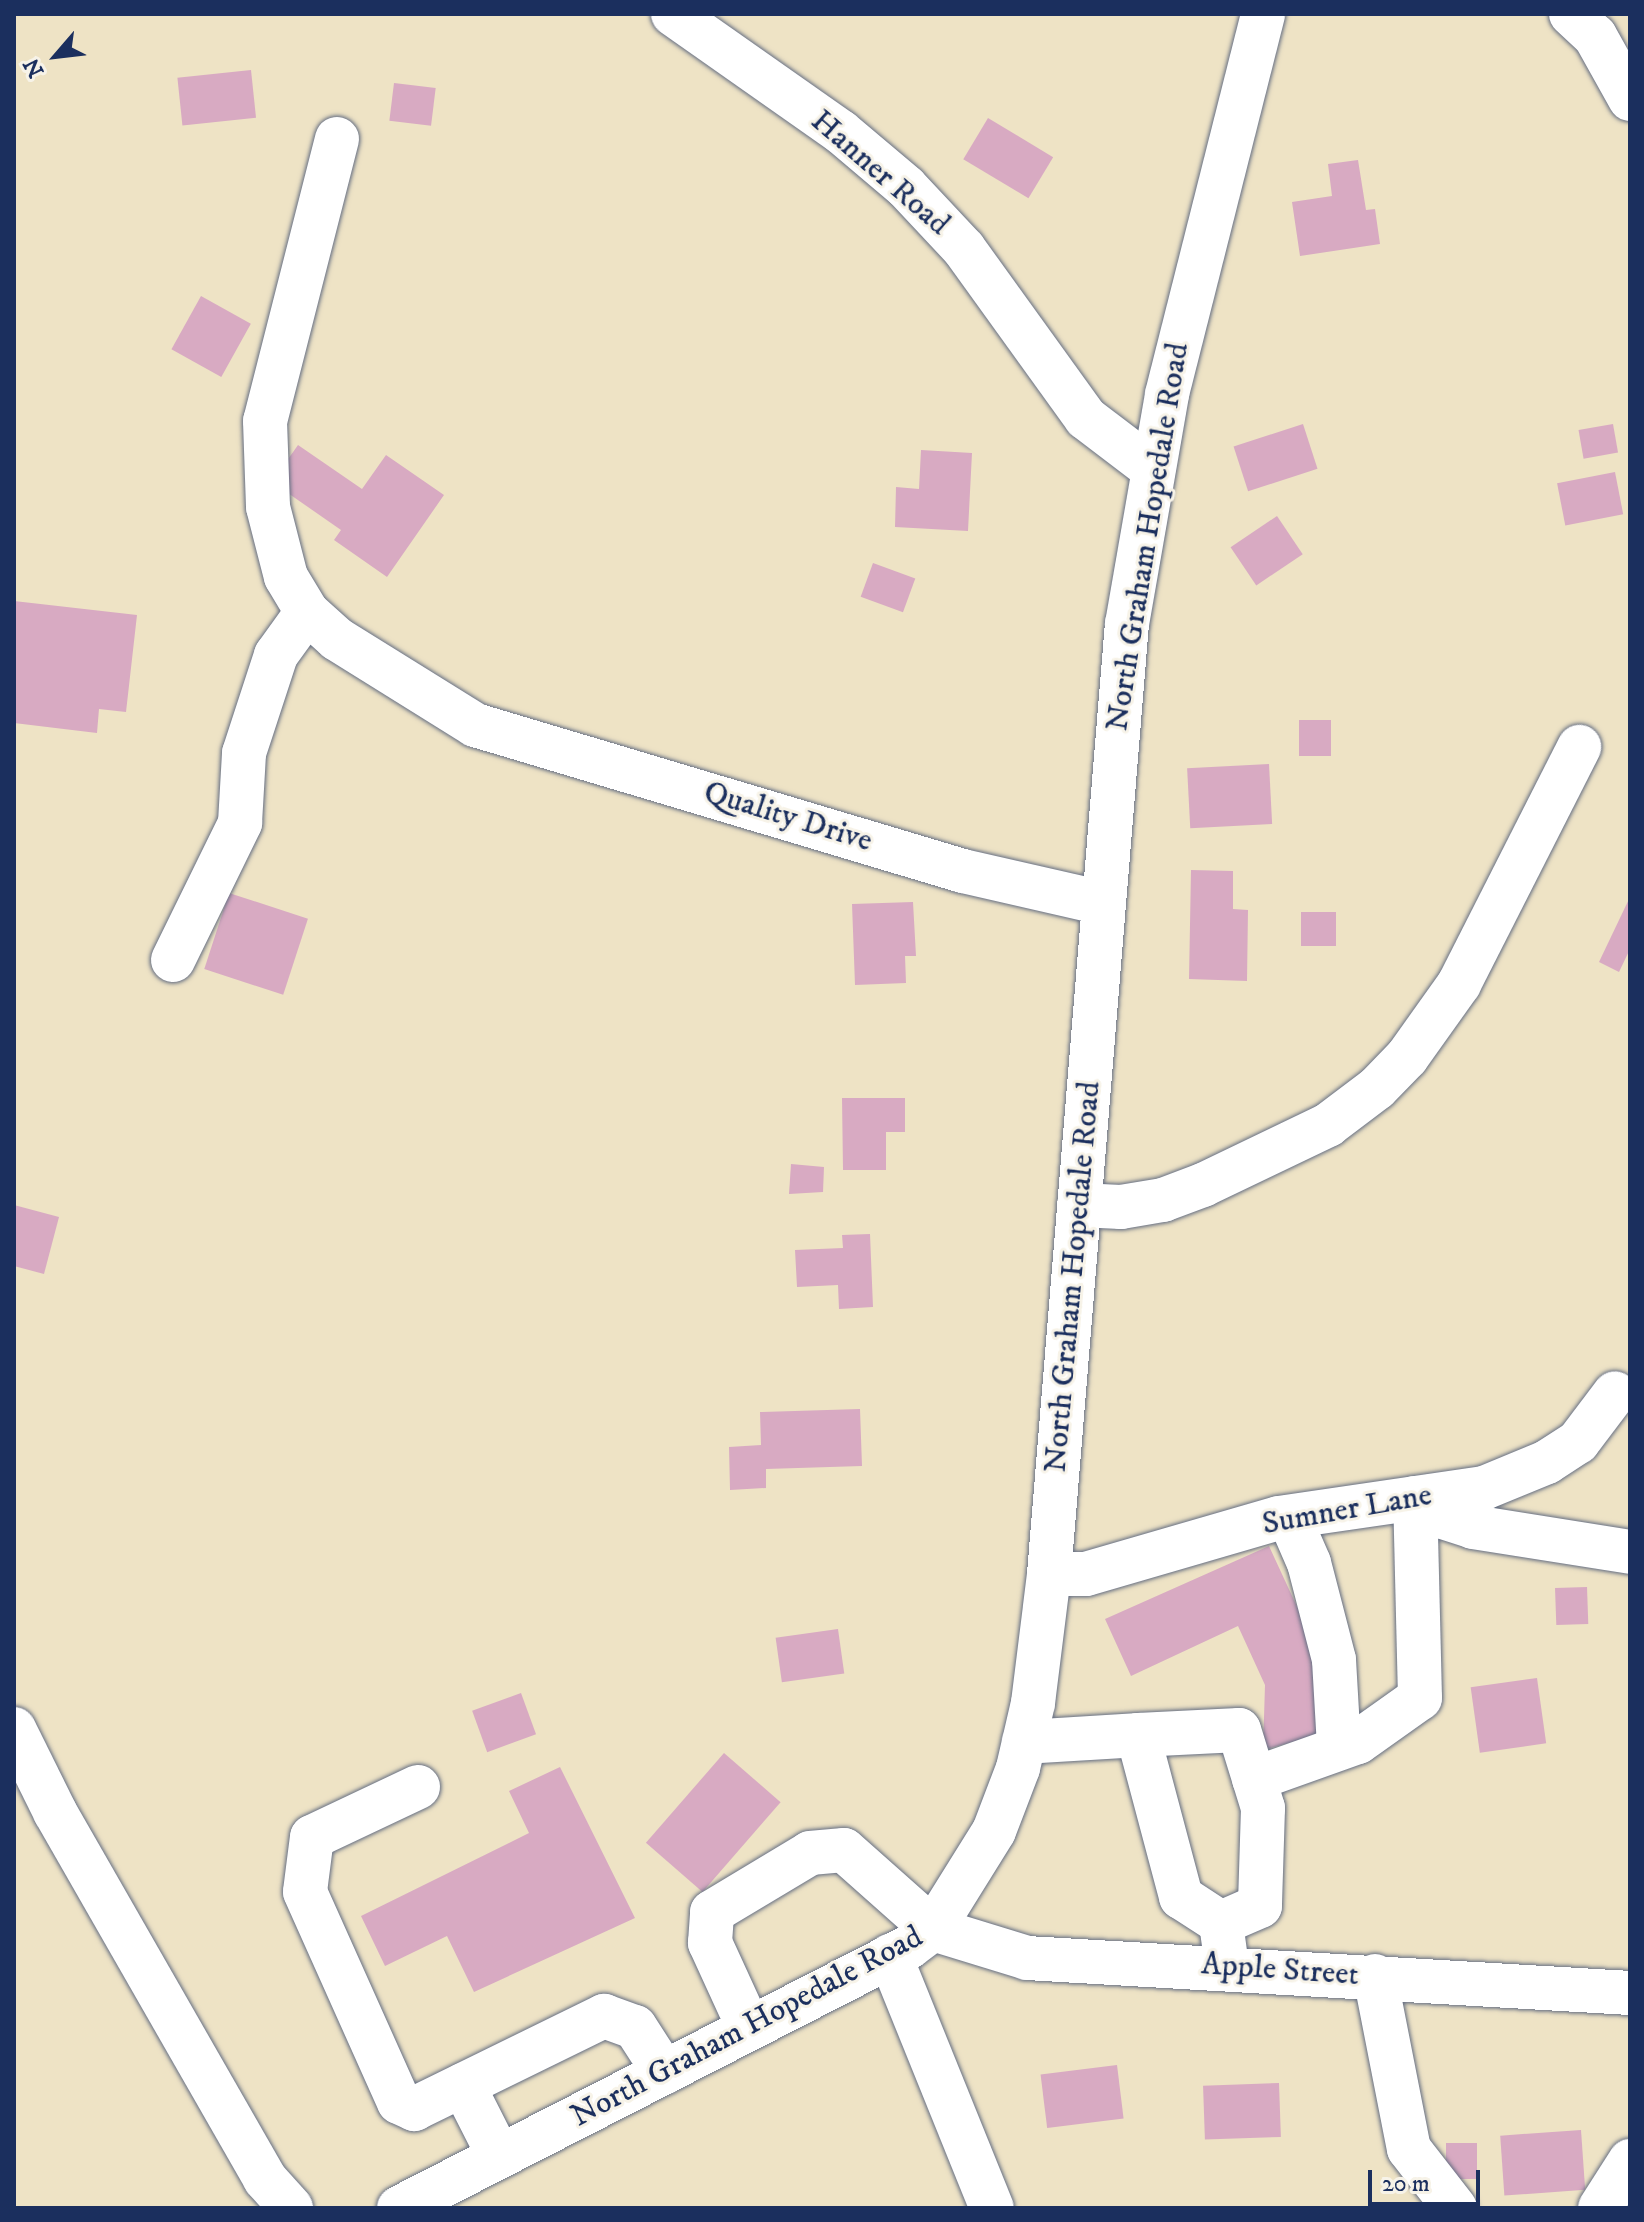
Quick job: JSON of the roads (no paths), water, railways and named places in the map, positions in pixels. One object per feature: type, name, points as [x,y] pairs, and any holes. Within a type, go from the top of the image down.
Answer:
[{"type":"street","name":"Hanner Road","points":[[673,14],[841,132],[906,187],[964,249],[1086,418],[1153,469]]},
{"type":"street","name":"North Graham Hopedale Road","points":[[399,2208],[890,1956],[933,1929],[994,1831],[1024,1742],[1049,1574],[1126,640],[1153,469],[1199,256],[1263,14]]},
{"type":"street","points":[[1571,14],[1595,36],[1630,99]]},
{"type":"street","name":"Quality Drive","points":[[337,139],[265,421],[268,507],[286,577],[307,612],[337,639],[475,725],[963,871],[1103,903]]},
{"type":"street","points":[[173,960],[240,823],[244,753],[276,655],[307,612]]},
{"type":"street","points":[[1079,1205],[1121,1207],[1190,1190],[1274,1155],[1328,1125],[1377,1088],[1407,1057],[1459,984],[1579,747]]},
{"type":"street","name":"Sumner Lane","points":[[1049,1574],[1086,1574],[1289,1517],[1484,1488],[1547,1462],[1578,1442],[1615,1393]]},
{"type":"street","points":[[1423,1497],[1440,1516],[1473,1527],[1630,1552]]},
{"type":"street","points":[[1254,1779],[1339,1748],[1420,1698],[1423,1497]]},
{"type":"street","points":[[1289,1517],[1309,1563],[1334,1660],[1339,1748]]},
{"type":"street","points":[[14,1729],[25,1780],[265,2179],[291,2208]]},
{"type":"street","points":[[1024,1742],[1239,1730],[1263,1808],[1260,1906],[1221,1923]]},
{"type":"street","points":[[1138,1735],[1181,1897],[1221,1923],[1227,1967]]},
{"type":"street","points":[[418,1787],[312,1837],[305,1892],[399,2102],[414,2109],[604,2016],[635,2027],[664,2072]]},
{"type":"street","points":[[749,2028],[710,1943],[712,1912],[810,1853],[844,1850],[933,1929]]},
{"type":"street","name":"Apple Street","points":[[933,1929],[1027,1958],[1227,1967],[1630,1993]]},
{"type":"street","points":[[890,1956],[992,2208]]},
{"type":"street","points":[[1375,1976],[1409,2149],[1455,2208]]},
{"type":"street","points":[[463,2085],[499,2156]]},
{"type":"street","points":[[1600,2208],[1630,2161]]}]
